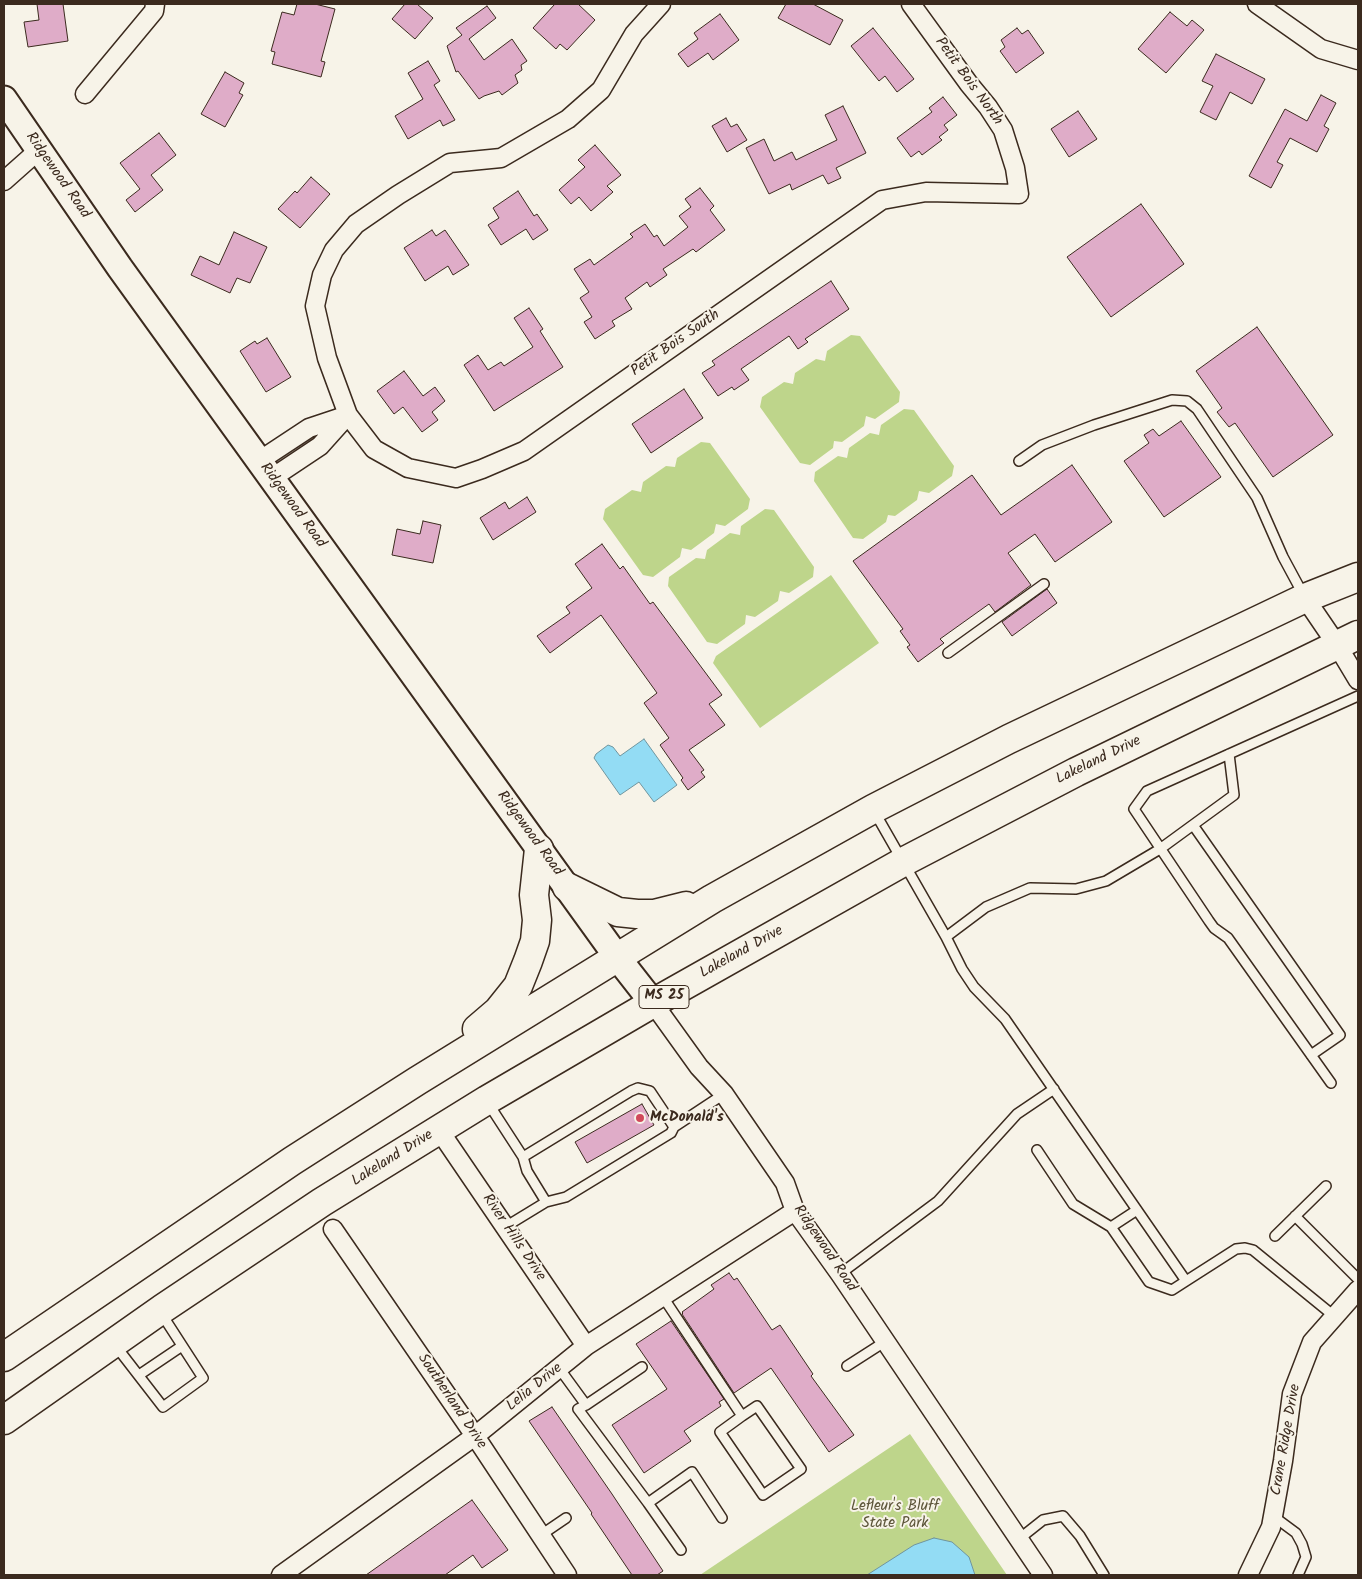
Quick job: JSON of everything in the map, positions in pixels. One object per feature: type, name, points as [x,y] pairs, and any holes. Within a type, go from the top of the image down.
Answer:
[{"type":"highway","points":[[4,1357],[292,1161],[417,1081],[712,899],[872,809],[1009,739],[1305,598],[1358,576]]},
{"type":"highway","name":"Lakeland Drive","points":[[4,1420],[159,1310],[322,1202],[487,1100],[653,1003],[903,862],[1076,772],[1348,640]]},
{"type":"highway","points":[[417,1081],[498,1012],[518,986],[535,941],[537,920],[534,896],[539,849]]},
{"type":"highway","points":[[567,886],[618,912],[637,914],[654,914],[712,899]]},
{"type":"street","points":[[86,94],[154,11],[155,4]]},
{"type":"street","points":[[265,469],[320,446],[348,415],[327,358],[315,306],[322,275],[334,250],[356,224],[398,194],[450,163],[501,158],[568,119],[601,90],[634,34],[661,4]]},
{"type":"street","name":"Petit Bois North","points":[[911,4],[1003,130],[1015,168],[1019,194]]},
{"type":"street","points":[[1257,4],[1321,49],[1358,60]]},
{"type":"street","name":"Ridgewood Road","points":[[4,100],[40,149],[120,268],[617,957],[699,1067],[724,1094],[785,1183],[795,1211],[886,1341],[1043,1575]]},
{"type":"street","points":[[4,181],[40,149]]},
{"type":"street","name":"Petit Bois South","points":[[348,415],[374,449],[408,468],[456,478],[524,451],[882,200],[926,192],[1019,194]]},
{"type":"street","points":[[1305,598],[1348,640],[1358,680]]},
{"type":"street","name":"River Hills Drive","points":[[439,1130],[586,1346]]},
{"type":"street","name":"Lelia Drive","points":[[281,1575],[475,1436],[586,1346],[795,1211]]},
{"type":"street","name":"Southerland Drive","points":[[333,1229],[475,1436],[567,1575]]},
{"type":"street","name":"Crane Ridge Drive","points":[[1248,1575],[1271,1527],[1283,1461],[1292,1394],[1312,1342],[1358,1290]]},
{"type":"lane","points":[[1019,461],[1042,445],[1094,426],[1172,400],[1187,401],[1197,409],[1257,498],[1283,557],[1305,598]]},
{"type":"lane","points":[[948,653],[1044,584]]},
{"type":"lane","points":[[1331,1083],[1228,938],[1214,928],[1134,809],[1147,791],[1358,696]]},
{"type":"lane","points":[[946,937],[986,906],[1030,888],[1076,889],[1106,881],[1160,849],[1234,796],[1229,754]]},
{"type":"lane","points":[[872,809],[946,937],[962,969],[974,987],[1005,1019],[1186,1281]]},
{"type":"lane","points":[[1193,825],[1340,1035],[1311,1055]]},
{"type":"lane","points":[[523,1158],[638,1088],[650,1091],[674,1127]]},
{"type":"lane","points":[[840,1274],[938,1201],[1017,1114],[1054,1089]]},
{"type":"lane","points":[[505,1227],[546,1202],[566,1197],[671,1133],[674,1127],[724,1094]]},
{"type":"lane","points":[[487,1100],[523,1158],[528,1171],[546,1202]]},
{"type":"lane","points":[[1037,1150],[1073,1204],[1111,1227],[1150,1282],[1172,1290],[1236,1249],[1245,1248],[1253,1250],[1334,1316]]},
{"type":"lane","points":[[1275,1236],[1326,1186]]},
{"type":"lane","points":[[1111,1227],[1137,1210]]},
{"type":"lane","points":[[1295,1216],[1358,1279]]},
{"type":"lane","points":[[663,1297],[742,1416]]},
{"type":"lane","points":[[114,1342],[162,1406],[203,1378],[159,1310]]},
{"type":"lane","points":[[847,1366],[886,1341]]},
{"type":"lane","points":[[139,1375],[182,1346]]},
{"type":"lane","points":[[642,1367],[578,1409],[681,1550]]},
{"type":"lane","points":[[559,1368],[586,1405]]},
{"type":"lane","points":[[757,1406],[800,1469],[763,1495],[720,1432],[742,1416],[757,1406]]},
{"type":"lane","points":[[648,1503],[692,1472],[722,1518]]},
{"type":"lane","points":[[1019,1539],[1042,1520],[1063,1516],[1080,1536],[1104,1575]]},
{"type":"lane","points":[[1273,1516],[1296,1533],[1302,1544],[1306,1557],[1298,1575]]},
{"type":"lane","points":[[541,1535],[566,1518]]},
{"type":"green space","points":[[851,335],[860,336],[900,392],[899,402],[875,419],[866,416],[864,426],[842,442],[834,441],[833,448],[810,465],[800,463],[760,407],[762,397],[784,382],[793,384],[795,373],[816,359],[825,361],[827,351]]},
{"type":"green space","points":[[904,409],[914,410],[954,466],[952,476],[929,493],[919,491],[917,500],[895,516],[888,515],[886,522],[863,539],[853,538],[814,481],[815,472],[838,456],[847,458],[849,448],[870,433],[879,435],[881,425]]},
{"type":"green space","points":[[701,442],[710,443],[750,499],[748,509],[725,526],[716,524],[714,533],[691,550],[682,548],[680,557],[653,577],[643,575],[603,519],[605,509],[632,490],[641,492],[643,482],[666,466],[675,467],[677,458]]},
{"type":"green space","points":[[765,509],[774,510],[814,567],[813,577],[789,593],[780,591],[778,601],[755,617],[746,615],[745,624],[717,644],[707,642],[668,586],[669,577],[696,558],[705,559],[707,550],[730,533],[740,535],[741,526]]},
{"type":"green space","points":[[831,575],[879,643],[760,728],[713,663],[716,656]]},
{"type":"green space","name":"Lefleur's Bluff State Park","points":[[910,1434],[1007,1575],[700,1575]]},
{"type":"water","points":[[644,739],[677,785],[654,802],[639,782],[620,795],[594,758],[596,754],[608,745],[613,747],[620,756]]},
{"type":"water","points":[[934,1538],[952,1542],[969,1557],[975,1575],[867,1575],[914,1545]]},
{"type":"building","points":[[37,4],[63,4],[68,41],[28,47],[24,22],[39,20]]},
{"type":"building","points":[[297,4],[315,4],[335,9],[321,61],[325,62],[321,77],[272,64],[275,52],[271,51],[282,12],[294,15]]},
{"type":"building","points":[[405,4],[417,4],[433,18],[415,39],[392,19]]},
{"type":"building","points":[[555,4],[578,4],[595,20],[567,50],[560,44],[556,49],[533,28]]},
{"type":"building","points":[[786,4],[813,4],[843,20],[830,45],[778,18]]},
{"type":"building","points":[[487,6],[496,18],[469,39],[484,60],[512,39],[527,61],[521,65],[522,70],[515,75],[518,83],[502,95],[499,91],[479,99],[458,71],[456,72],[447,46],[462,35],[456,28]]},
{"type":"building","points":[[1170,12],[1187,26],[1192,20],[1204,30],[1166,73],[1138,49]]},
{"type":"building","points":[[720,14],[739,40],[713,60],[708,53],[688,67],[678,54],[698,39],[694,33]]},
{"type":"building","points":[[873,28],[914,79],[897,92],[885,76],[879,81],[851,46]]},
{"type":"building","points":[[1017,28],[1022,34],[1028,30],[1044,53],[1016,73],[1000,51],[1005,47],[1001,40]]},
{"type":"building","points":[[1216,54],[1265,79],[1252,104],[1230,92],[1216,120],[1200,112],[1213,86],[1202,81]]},
{"type":"building","points":[[428,61],[440,81],[434,85],[455,120],[443,126],[440,120],[408,139],[395,116],[423,99],[408,73]]},
{"type":"building","points":[[225,72],[244,83],[239,93],[243,95],[225,127],[201,114]]},
{"type":"building","points":[[1321,95],[1336,103],[1324,126],[1329,129],[1317,152],[1290,138],[1277,162],[1283,165],[1271,188],[1249,176],[1285,109],[1307,121]]},
{"type":"building","points":[[943,97],[957,115],[944,125],[948,130],[939,137],[942,140],[922,155],[919,151],[911,157],[897,138],[932,112],[929,108]]},
{"type":"building","points":[[843,106],[866,153],[836,168],[841,178],[828,184],[823,175],[792,190],[790,184],[769,194],[746,148],[764,139],[774,161],[792,152],[796,160],[837,140],[825,115]]},
{"type":"building","points":[[1078,111],[1097,139],[1069,157],[1051,129]]},
{"type":"building","points":[[726,118],[731,127],[737,124],[747,140],[727,152],[712,126]]},
{"type":"building","points":[[159,133],[176,155],[151,175],[163,190],[135,212],[126,200],[140,189],[120,163]]},
{"type":"building","points":[[595,145],[621,175],[607,186],[613,192],[591,211],[579,197],[571,204],[559,190],[585,167],[578,160]]},
{"type":"building","points":[[311,177],[330,194],[300,228],[278,209],[295,191],[297,193]]},
{"type":"building","points":[[700,188],[714,206],[710,210],[725,230],[696,252],[693,249],[663,269],[667,275],[650,287],[647,282],[625,298],[632,309],[612,321],[615,326],[595,339],[584,322],[592,317],[580,298],[589,292],[574,269],[590,259],[594,265],[633,237],[630,234],[645,224],[654,237],[657,235],[664,246],[688,227],[679,216],[691,207],[685,199]]},
{"type":"building","points":[[518,191],[534,216],[537,214],[548,230],[533,240],[526,229],[501,245],[488,225],[499,218],[493,208]]},
{"type":"building","points":[[1141,204],[1184,264],[1111,317],[1067,257]]},
{"type":"building","points":[[432,230],[436,236],[445,230],[469,265],[453,275],[448,266],[425,281],[404,248]]},
{"type":"building","points":[[234,232],[267,247],[250,283],[237,278],[230,293],[191,275],[200,256],[219,265]]},
{"type":"building","points":[[831,281],[849,309],[805,339],[808,342],[798,349],[789,336],[741,369],[749,380],[734,390],[732,387],[718,396],[702,373],[715,365],[712,361]]},
{"type":"building","points":[[529,308],[543,329],[540,331],[563,367],[494,411],[464,365],[478,355],[488,370],[501,362],[504,366],[533,347],[514,318]]},
{"type":"building","points":[[1257,327],[1333,435],[1273,477],[1235,423],[1229,427],[1217,412],[1222,408],[1196,371]]},
{"type":"building","points":[[267,338],[291,377],[266,392],[240,351],[255,341],[257,344]]},
{"type":"building","points":[[404,371],[423,396],[435,387],[445,401],[432,412],[438,420],[422,432],[403,407],[394,414],[377,391]]},
{"type":"building","points":[[684,389],[703,418],[651,453],[632,424]]},
{"type":"building","points":[[1181,421],[1221,477],[1164,517],[1124,461],[1149,443],[1144,435],[1153,429],[1159,436]]},
{"type":"building","points":[[1072,465],[1112,522],[1055,562],[1035,534],[1008,553],[1031,585],[995,612],[989,604],[940,639],[944,643],[918,662],[907,647],[910,645],[900,631],[903,629],[853,561],[972,475],[1001,515]]},
{"type":"building","points":[[527,497],[536,512],[493,540],[480,518],[505,502],[509,509]]},
{"type":"building","points":[[423,521],[441,525],[433,563],[392,555],[397,529],[420,534]]},
{"type":"building","points":[[602,544],[620,569],[623,566],[650,604],[653,602],[722,695],[709,704],[725,725],[689,750],[704,770],[701,772],[705,777],[688,790],[681,780],[683,778],[660,745],[669,738],[644,703],[657,693],[601,615],[550,653],[537,636],[570,613],[566,607],[592,588],[575,564]]},
{"type":"building","points":[[1047,589],[1057,603],[1012,636],[1002,622]]},
{"type":"building","points":[[642,1104],[654,1125],[587,1163],[575,1142]]},
{"type":"building","points":[[729,1273],[734,1280],[737,1278],[772,1330],[780,1325],[813,1374],[811,1376],[854,1435],[829,1452],[771,1368],[734,1393],[682,1314],[682,1312],[714,1289],[711,1285]]},
{"type":"building","points":[[671,1321],[724,1399],[719,1402],[721,1406],[684,1431],[691,1441],[644,1473],[612,1425],[667,1389],[636,1344]]},
{"type":"building","points":[[552,1407],[663,1571],[657,1575],[632,1575],[529,1421]]},
{"type":"building","points":[[472,1500],[508,1550],[482,1568],[473,1555],[445,1575],[366,1575]]},
{"type":"place","name":"McDonald's","points":[[640,1118]]}]
